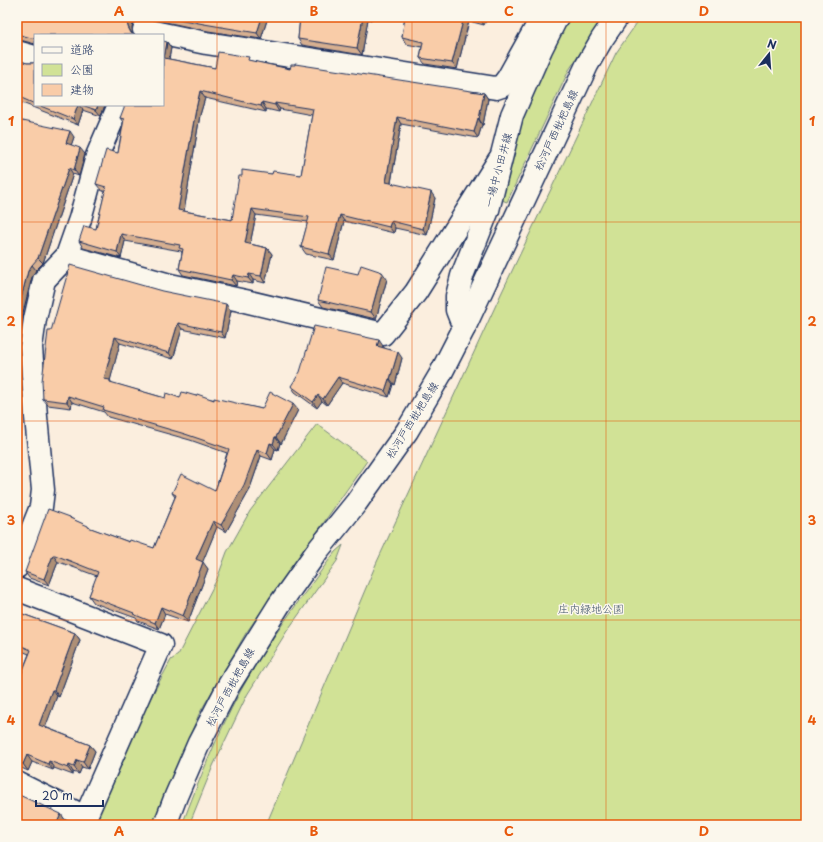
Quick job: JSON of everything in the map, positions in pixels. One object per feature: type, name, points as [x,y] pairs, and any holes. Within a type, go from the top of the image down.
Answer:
[{"type":"street","points":[[145,27],[206,43],[496,88],[502,86],[508,78],[542,17]]},
{"type":"street","name":"一場中小田井線","points":[[464,328],[457,310],[457,296],[462,276],[488,210],[512,115],[557,17]]},
{"type":"street","name":"松河戸西枇杷島線","points":[[165,825],[199,743],[229,684],[279,605],[318,550],[356,503],[408,431],[440,375],[464,328],[584,72],[602,39],[617,17]]},
{"type":"street","points":[[17,52],[34,57]]},
{"type":"street","points":[[17,567],[41,507],[43,490],[31,347],[35,319],[44,280],[67,256],[80,219],[97,156],[119,106]]},
{"type":"street","points":[[67,256],[170,285],[245,301],[383,334],[416,292],[502,156]]},
{"type":"street","points":[[17,589],[161,645],[83,821],[17,783]]},
{"type":"green space","points":[[571,17],[604,17],[569,70],[507,202],[499,199],[522,117],[561,33]]},
{"type":"green space","name":"庄内緑地公園","points":[[641,17],[806,17],[806,825],[266,825],[376,564],[501,294],[616,53]]},
{"type":"green space","points":[[317,424],[367,461],[246,633],[199,714],[153,825],[93,825],[142,714],[171,660],[178,655],[217,579],[227,552],[250,511]]},
{"type":"green space","points":[[343,545],[337,561],[287,631],[247,695],[213,766],[189,825],[182,825],[216,741],[250,673],[273,638],[335,552]]},
{"type":"building","points":[[17,17],[129,17],[127,22],[128,27],[133,34],[34,34],[34,39],[17,34]]},
{"type":"building","points":[[168,17],[262,17],[257,33]]},
{"type":"building","points":[[300,17],[363,17],[357,48],[298,39]]},
{"type":"building","points":[[405,17],[464,17],[452,63],[420,58],[423,42],[402,37]]},
{"type":"building","points":[[164,41],[167,42],[164,58]]},
{"type":"building","points":[[218,52],[249,57],[248,60],[290,69],[291,65],[295,64],[484,93],[479,119],[478,118],[474,132],[397,117],[386,182],[431,192],[423,229],[391,221],[389,227],[340,215],[329,254],[301,247],[309,217],[252,209],[245,243],[267,248],[261,276],[249,274],[248,278],[233,275],[231,280],[179,269],[183,249],[179,248],[180,245],[121,234],[117,252],[79,241],[84,226],[96,229],[106,187],[96,184],[106,150],[118,153],[124,119],[120,118],[125,106],[164,106],[164,58],[215,68]],"holes":[[[200,91],[261,106],[262,102],[275,105],[275,103],[313,109],[301,175],[273,171],[272,174],[242,170],[242,176],[239,176],[232,220],[178,210]]]},
{"type":"building","points":[[17,60],[27,63],[34,62],[34,104],[17,96]]},
{"type":"building","points":[[40,106],[78,106],[73,119]]},
{"type":"building","points":[[85,106],[98,106],[96,110]]},
{"type":"building","points":[[17,120],[70,131],[66,143],[80,148],[74,170],[69,168],[38,258],[28,271],[17,320]]},
{"type":"building","points":[[70,265],[162,291],[226,304],[221,332],[178,323],[169,353],[115,337],[104,379],[165,398],[166,393],[180,398],[182,392],[262,409],[270,392],[293,404],[275,437],[273,444],[270,443],[267,453],[257,450],[244,485],[221,525],[213,521],[196,559],[203,562],[183,616],[161,607],[155,623],[133,614],[134,613],[89,596],[98,572],[55,555],[53,555],[44,579],[25,572],[48,509],[70,517],[88,527],[129,542],[130,540],[154,548],[176,495],[172,493],[181,474],[215,491],[229,449],[185,434],[103,410],[104,407],[68,396],[67,402],[43,399],[42,381],[48,331],[51,331]]},
{"type":"building","points":[[361,265],[382,272],[371,312],[318,300],[326,267],[358,274]]},
{"type":"building","points":[[314,326],[379,340],[377,346],[398,352],[385,391],[338,377],[323,399],[318,395],[313,402],[291,386],[300,372]]},
{"type":"building","points":[[17,612],[75,633],[54,690],[52,690],[39,725],[90,745],[83,762],[77,760],[74,767],[69,765],[68,768],[49,761],[48,764],[27,755],[23,764],[17,762],[17,685],[31,650],[17,644]]},
{"type":"building","points":[[17,794],[61,814],[56,825],[17,825]]}]
